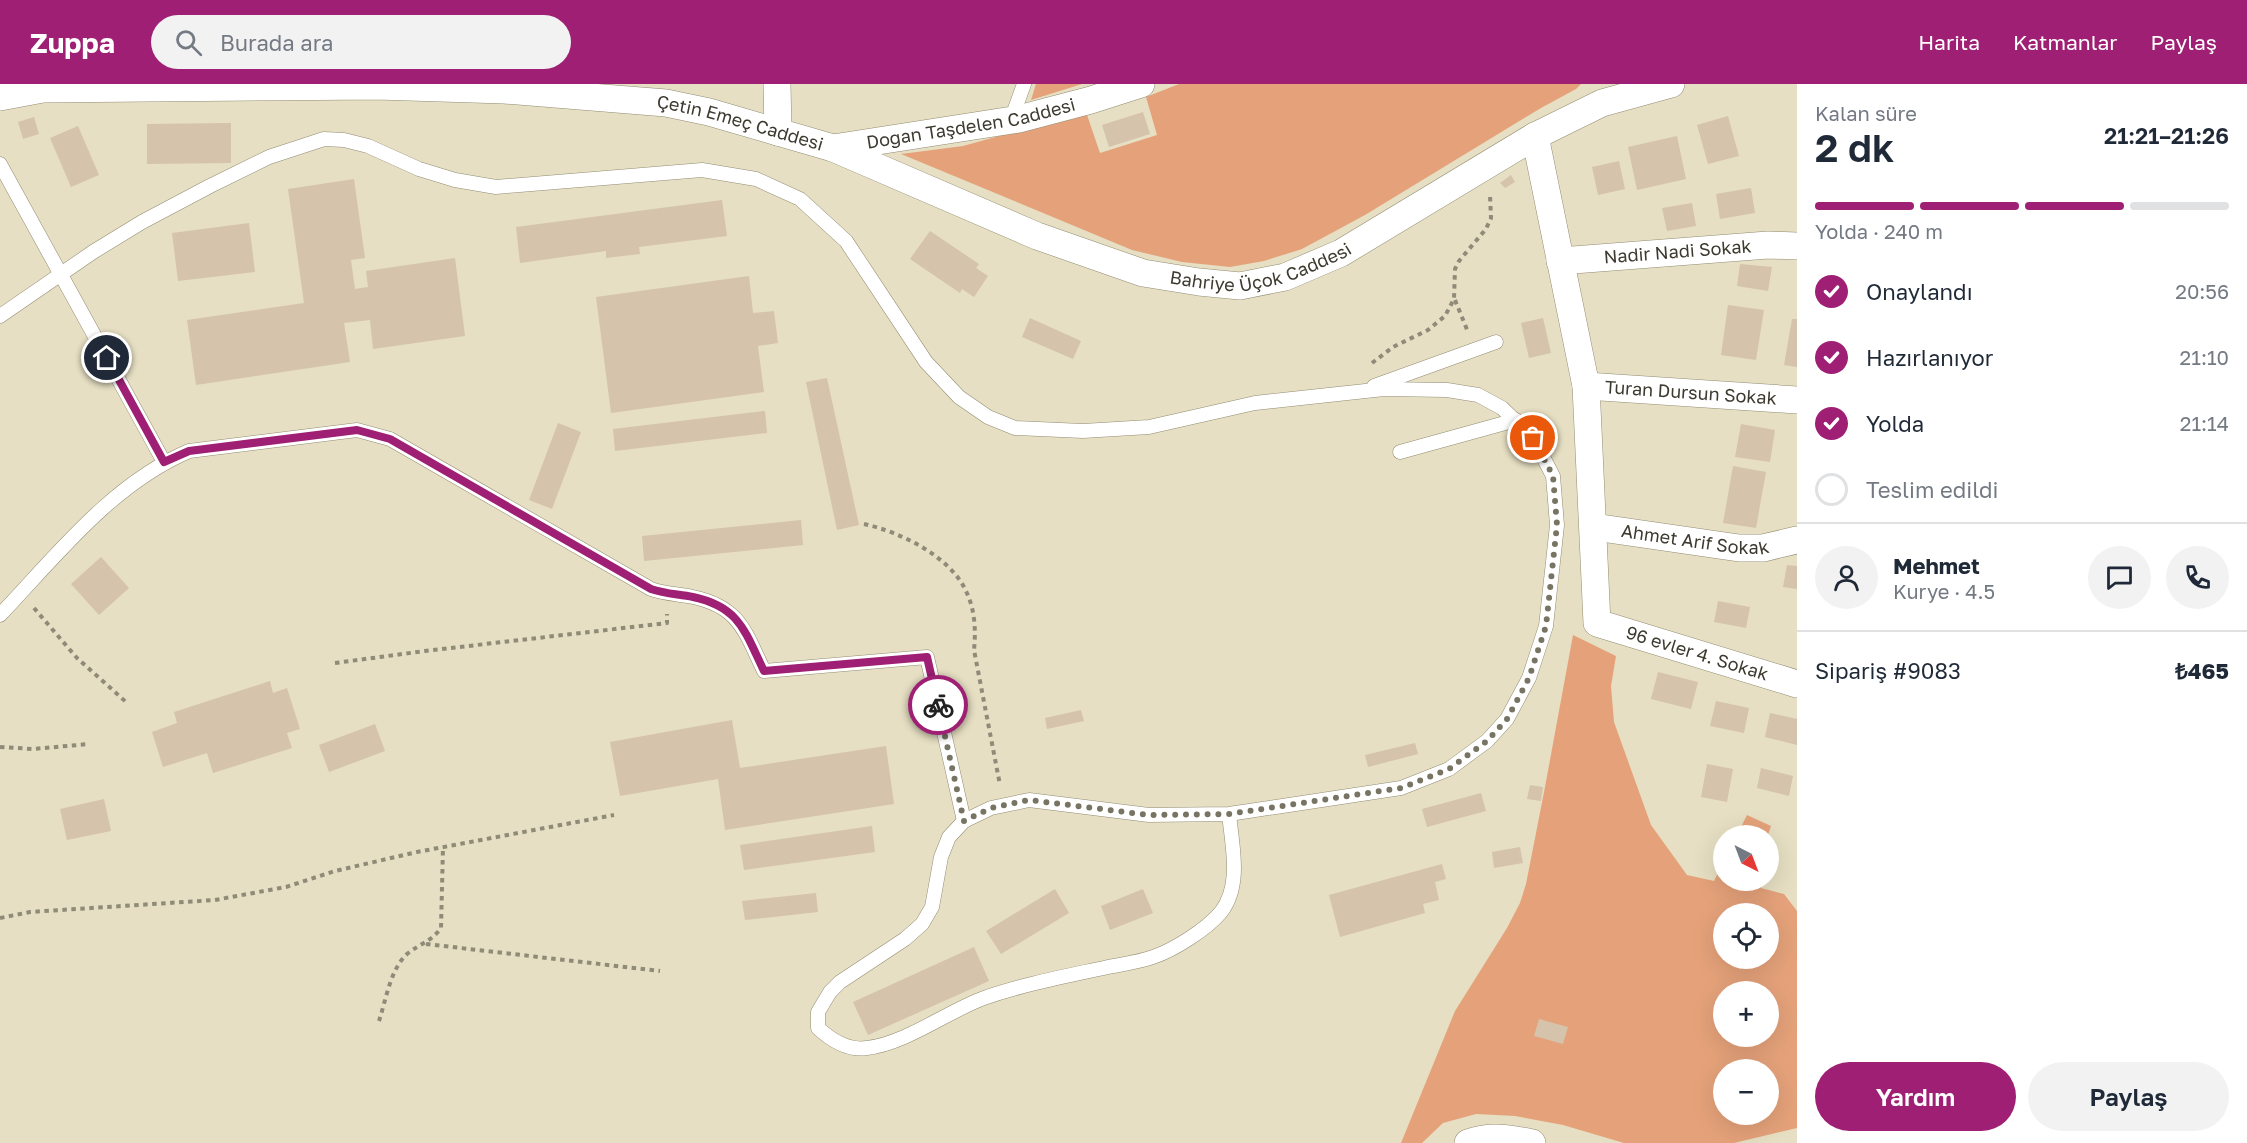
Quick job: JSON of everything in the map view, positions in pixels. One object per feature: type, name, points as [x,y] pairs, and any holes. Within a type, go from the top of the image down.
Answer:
[{"type":"street","points":[[4,84],[43,89]]},
{"type":"street","points":[[777,84],[778,132]]},
{"type":"street","name":"Doğan Taşdelen Caddesi","points":[[833,148],[1011,120],[1091,100],[1141,84]]},
{"type":"street","name":"Bahriye Üçok Caddesi","points":[[833,148],[1037,236],[1143,273],[1240,286],[1286,277],[1341,254],[1608,93],[1671,84]]},
{"type":"street","name":"Çetin Emeç Caddesi","points":[[0,97],[43,89],[377,86],[504,90],[666,103],[709,112],[833,148]]},
{"type":"street","points":[[1535,136],[1586,386],[1594,527]]},
{"type":"street","name":"Nadir Nadi Sokak","points":[[1560,261],[1768,245],[1797,246]]},
{"type":"street","name":"Turan Dursun Sokak","points":[[1586,386],[1797,400]]},
{"type":"street","name":"Ahmet Arif Sokak","points":[[1594,527],[1739,548],[1762,548],[1797,540]]},
{"type":"street","name":"96 evler 4. Sokak","points":[[1594,527],[1597,623],[1797,684]]},
{"type":"street","points":[[1467,1143],[1482,1138],[1508,1138],[1532,1143]]},
{"type":"lane","points":[[1011,120],[1024,84]]},
{"type":"lane","points":[[0,316],[93,252],[142,222],[210,186],[268,157],[324,139],[344,140],[360,144],[428,172],[454,180],[496,187],[702,170],[756,179],[800,199],[846,241],[926,362],[959,397],[988,417],[1015,428],[1083,431],[1149,426],[1255,403],[1384,389],[1447,390],[1478,395],[1502,408],[1533,438],[1553,476],[1557,525],[1546,626],[1529,678],[1507,719],[1487,741],[1449,769],[1401,788],[1229,814],[1149,815],[1029,800],[991,808],[964,821],[949,837],[941,856],[932,907],[922,924],[906,939],[840,982],[830,992],[818,1012],[818,1028],[832,1040],[851,1047],[866,1049],[895,1040],[984,998],[1154,957],[1210,923],[1222,910],[1230,894],[1234,874],[1229,814]]},
{"type":"lane","points":[[0,164],[164,462]]},
{"type":"lane","points":[[1355,393],[1496,342]]},
{"type":"lane","points":[[1400,452],[1516,420]]},
{"type":"lane","points":[[0,615],[91,520],[129,486],[164,462],[189,451],[357,430],[390,439],[651,589],[666,594],[708,601],[727,610],[741,625],[764,671],[927,657],[964,821]]},
{"type":"path","points":[[1476,349],[1454,299],[1455,269],[1486,229],[1491,218],[1490,195],[1493,189]]},
{"type":"path","points":[[1355,393],[1365,370],[1378,357],[1428,330],[1445,316],[1454,299]]},
{"type":"path","points":[[864,524],[899,535],[919,545],[943,563],[966,590],[972,606],[974,650],[1003,805]]},
{"type":"path","points":[[21,593],[77,658],[126,702]]},
{"type":"path","points":[[335,663],[667,623],[666,594]]},
{"type":"path","points":[[0,747],[33,749],[89,744]]},
{"type":"path","points":[[0,918],[30,912],[215,900],[286,887],[335,871],[443,847],[615,815]]},
{"type":"path","points":[[379,1021],[394,973],[402,959],[409,952],[426,944],[441,928],[443,847]]},
{"type":"path","points":[[426,944],[660,971]]},
{"type":"shaded area","points":[[1036,84],[1082,84],[1031,100]]},
{"type":"shaded area","points":[[1179,84],[1581,84],[1365,215],[1302,249],[1264,261],[1230,267],[1182,262],[1132,250],[901,154],[963,146],[1086,112],[1100,153],[1157,135],[1146,97]]},
{"type":"shaded area","points":[[1573,635],[1616,656],[1611,686],[1614,722],[1651,825],[1687,875],[1713,881],[1713,891],[1772,891],[1784,894],[1797,911],[1797,1128],[1734,1143],[1624,1143],[1563,1125],[1515,1116],[1476,1114],[1443,1123],[1422,1143],[1401,1143],[1455,1011],[1507,928],[1520,903],[1526,884]]},
{"type":"shaded area","points":[[1747,815],[1769,825],[1742,825]]},
{"type":"building","points":[[1143,112],[1150,134],[1109,147],[1102,125]]},
{"type":"building","points":[[1728,116],[1739,156],[1708,164],[1697,125]]},
{"type":"building","points":[[34,117],[39,134],[23,139],[18,122]]},
{"type":"building","points":[[231,123],[231,163],[147,164],[147,124]]},
{"type":"building","points":[[78,126],[99,175],[71,187],[50,138]]},
{"type":"building","points":[[1677,136],[1686,179],[1637,190],[1628,147]]},
{"type":"building","points":[[1619,161],[1625,189],[1598,195],[1592,167]]},
{"type":"building","points":[[1511,175],[1515,182],[1505,188],[1500,183]]},
{"type":"building","points":[[354,179],[365,258],[351,260],[355,289],[368,287],[366,271],[455,258],[465,336],[373,349],[370,320],[344,323],[350,362],[196,385],[187,320],[304,303],[288,189]]},
{"type":"building","points":[[1751,188],[1755,213],[1720,219],[1716,194]]},
{"type":"building","points":[[722,200],[727,236],[639,247],[640,254],[606,258],[606,251],[520,263],[516,227]]},
{"type":"building","points":[[1692,203],[1696,226],[1667,231],[1662,208]]},
{"type":"building","points":[[249,223],[255,272],[178,281],[172,233]]},
{"type":"building","points":[[930,231],[979,264],[976,268],[988,276],[974,297],[962,289],[960,293],[910,259]]},
{"type":"building","points":[[1740,264],[1772,267],[1768,291],[1737,286]]},
{"type":"building","points":[[749,276],[753,313],[774,311],[778,343],[758,346],[764,392],[611,413],[596,297]]},
{"type":"building","points":[[1728,305],[1764,310],[1756,360],[1721,355]]},
{"type":"building","points":[[1030,318],[1081,341],[1073,359],[1022,337]]},
{"type":"building","points":[[1543,318],[1551,353],[1529,358],[1521,323]]},
{"type":"building","points":[[1792,319],[1797,319],[1797,367],[1784,365]]},
{"type":"building","points":[[827,378],[859,525],[837,530],[806,382]]},
{"type":"building","points":[[765,411],[767,433],[615,451],[613,429]]},
{"type":"building","points":[[558,423],[581,432],[552,509],[529,500]]},
{"type":"building","points":[[1741,424],[1775,430],[1770,462],[1735,457]]},
{"type":"building","points":[[1733,466],[1766,472],[1756,528],[1723,523]]},
{"type":"building","points":[[801,520],[803,545],[644,561],[642,536]]},
{"type":"building","points":[[101,557],[129,588],[99,615],[71,584]]},
{"type":"building","points":[[1787,565],[1797,566],[1797,589],[1783,587]]},
{"type":"building","points":[[1718,601],[1750,607],[1746,628],[1714,622]]},
{"type":"building","points":[[1658,672],[1698,682],[1691,709],[1651,699]]},
{"type":"building","points":[[270,681],[273,693],[287,688],[300,729],[287,733],[292,748],[213,773],[207,753],[163,767],[152,732],[177,723],[174,712]]},
{"type":"building","points":[[1716,701],[1749,708],[1744,733],[1710,726]]},
{"type":"building","points":[[1081,710],[1084,721],[1047,729],[1045,718]]},
{"type":"building","points":[[1770,713],[1797,719],[1797,745],[1765,737]]},
{"type":"building","points":[[732,720],[740,768],[886,746],[894,804],[725,830],[718,779],[620,796],[610,742]]},
{"type":"building","points":[[375,724],[385,751],[329,772],[319,745]]},
{"type":"building","points":[[1415,743],[1418,754],[1368,767],[1365,755]]},
{"type":"building","points":[[1707,764],[1733,769],[1727,802],[1701,797]]},
{"type":"building","points":[[1761,768],[1793,776],[1789,796],[1757,788]]},
{"type":"building","points":[[1530,785],[1543,787],[1541,801],[1527,799]]},
{"type":"building","points":[[1481,793],[1486,811],[1427,827],[1422,809]]},
{"type":"building","points":[[104,799],[111,831],[67,840],[60,809]]},
{"type":"building","points":[[872,826],[875,852],[744,870],[740,845]]},
{"type":"building","points":[[1520,847],[1523,863],[1494,868],[1492,852]]},
{"type":"building","points":[[1442,864],[1446,879],[1435,882],[1439,900],[1423,904],[1425,913],[1340,937],[1329,895]]},
{"type":"building","points":[[1055,889],[1069,913],[1001,954],[986,931]]},
{"type":"building","points":[[1143,889],[1153,913],[1110,930],[1101,906]]},
{"type":"building","points":[[816,893],[818,912],[745,920],[742,901]]},
{"type":"building","points":[[974,947],[989,981],[868,1035],[853,1002]]},
{"type":"building","points":[[1539,1019],[1568,1027],[1563,1044],[1534,1036]]},
{"type":"way so far","points":[[938,705],[964,821],[991,808],[1029,800],[1149,815],[1229,814],[1401,788],[1449,769],[1487,741],[1507,719],[1529,678],[1546,626],[1557,525],[1553,476],[1544,455],[1533,438]]},
{"type":"route","points":[[107,358],[164,462],[189,451],[357,430],[390,439],[651,589],[666,594],[689,596],[708,601],[727,610],[741,625],[764,671],[927,657],[938,705]]}]
